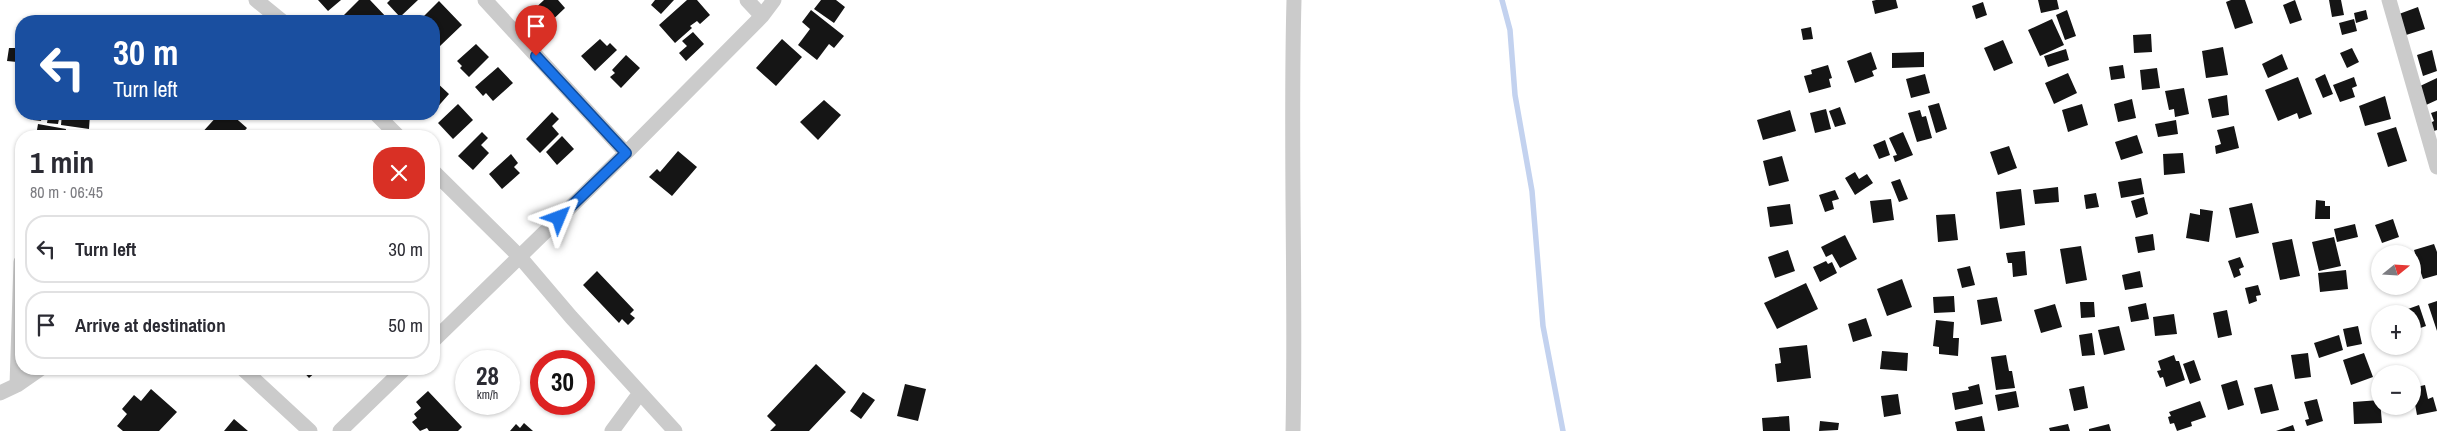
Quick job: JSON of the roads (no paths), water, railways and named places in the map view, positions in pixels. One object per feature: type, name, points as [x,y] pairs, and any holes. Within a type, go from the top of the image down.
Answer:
[{"type":"street","points":[[256,0],[275,15]]},
{"type":"street","points":[[485,0],[626,153]]},
{"type":"street","points":[[747,0],[762,16]]},
{"type":"street","points":[[440,334],[626,153],[762,16],[774,0]]},
{"type":"street","points":[[1293,431],[1295,332],[1292,90],[1294,0]]},
{"type":"street","points":[[2390,0],[2437,167]]},
{"type":"street","points":[[382,120],[392,130]]},
{"type":"street","points":[[440,178],[519,256],[675,431]]},
{"type":"street","points":[[17,375],[17,385]]},
{"type":"street","points":[[0,394],[31,375]]},
{"type":"street","points":[[250,375],[310,431]]},
{"type":"street","points":[[340,431],[398,375]]},
{"type":"street","points":[[612,431],[640,393]]},
{"type":"waterway","points":[[1502,0],[1510,30],[1515,95],[1532,191],[1543,326],[1563,431]]}]
